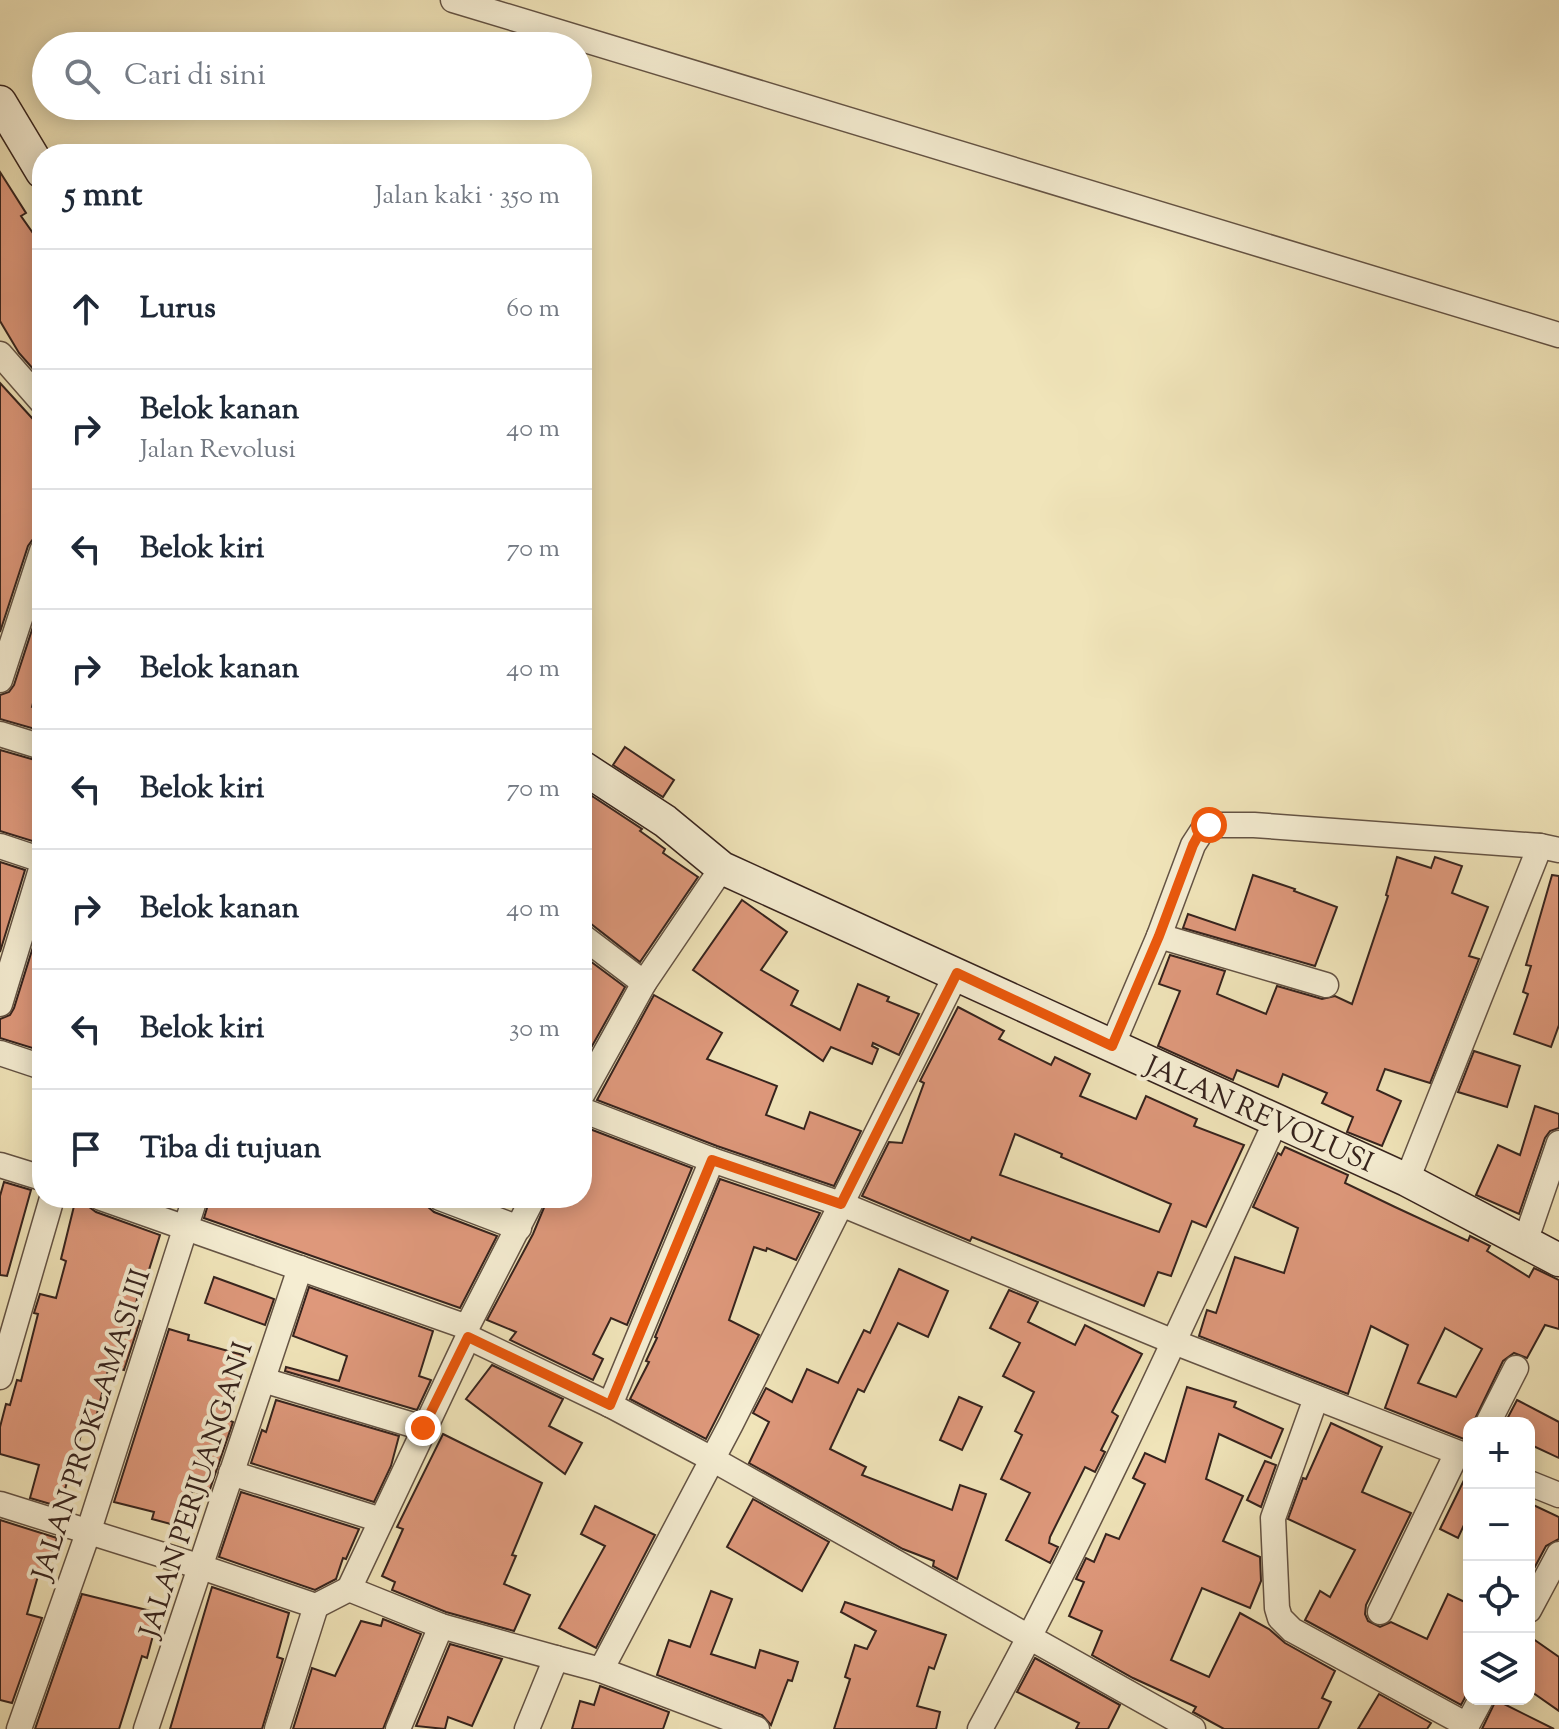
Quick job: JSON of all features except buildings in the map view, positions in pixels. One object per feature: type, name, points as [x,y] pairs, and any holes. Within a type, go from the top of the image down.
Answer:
[{"type":"street","points":[[461,1],[563,32]]},
{"type":"street","points":[[592,41],[1559,335]]},
{"type":"street","points":[[0,102],[32,155]]},
{"type":"street","points":[[0,354],[32,391]]},
{"type":"street","points":[[0,680],[32,582]]},
{"type":"street","points":[[0,734],[32,744]]},
{"type":"street","name":"JALAN REVOLUSI","points":[[592,774],[665,821],[722,868],[1277,1119],[1407,1180],[1559,1260]]},
{"type":"street","points":[[1112,1046],[1159,936],[1193,845],[1206,825],[1254,825],[1549,848],[1407,1180]]},
{"type":"street","points":[[0,846],[32,857]]},
{"type":"street","points":[[592,1077],[644,983],[722,868]]},
{"type":"street","points":[[0,1004],[7,951],[32,890]]},
{"type":"street","points":[[1159,936],[1326,985]]},
{"type":"street","points":[[592,944],[644,983]]},
{"type":"street","points":[[601,1670],[712,1459],[957,973]]},
{"type":"street","points":[[0,1053],[32,1064]]},
{"type":"street","points":[[592,1114],[712,1160],[841,1204],[1174,1342],[1463,1455],[1380,1612]]},
{"type":"street","points":[[980,1729],[1030,1639],[1174,1342],[1277,1119]]},
{"type":"street","points":[[1525,1242],[1559,1143]]},
{"type":"street","points":[[610,1405],[712,1160]]},
{"type":"street","points":[[0,1165],[32,1175]]},
{"type":"street","points":[[0,1377],[49,1208]]},
{"type":"street","points":[[130,1208],[468,1332],[712,1459],[1193,1729]]},
{"type":"street","name":"JALAN PROKLAMASI III","points":[[19,1729],[88,1533],[192,1208]]},
{"type":"street","points":[[466,1208],[519,1228]]},
{"type":"street","points":[[277,1729],[316,1606],[349,1589],[528,1208]]},
{"type":"street","name":"JALAN PERJUANGAN I","points":[[146,1729],[300,1268]]},
{"type":"street","points":[[1491,1417],[1516,1368]]},
{"type":"street","points":[[263,1380],[423,1428]]},
{"type":"street","points":[[1316,1398],[1273,1518],[1280,1618],[1292,1630],[1466,1727],[1478,1705]]},
{"type":"street","points":[[231,1473],[381,1520]]},
{"type":"street","points":[[1535,1485],[1559,1495]]},
{"type":"street","points":[[0,1504],[316,1606]]},
{"type":"street","points":[[1535,1599],[1559,1554]]},
{"type":"street","points":[[349,1589],[441,1626],[601,1670],[757,1729]]},
{"type":"street","points":[[398,1729],[441,1626]]},
{"type":"street","points":[[527,1729],[556,1658]]},
{"type":"route","points":[[423,1428],[468,1337],[610,1405],[712,1160],[841,1204],[957,973],[1112,1046],[1159,936],[1193,845],[1209,825]]}]
